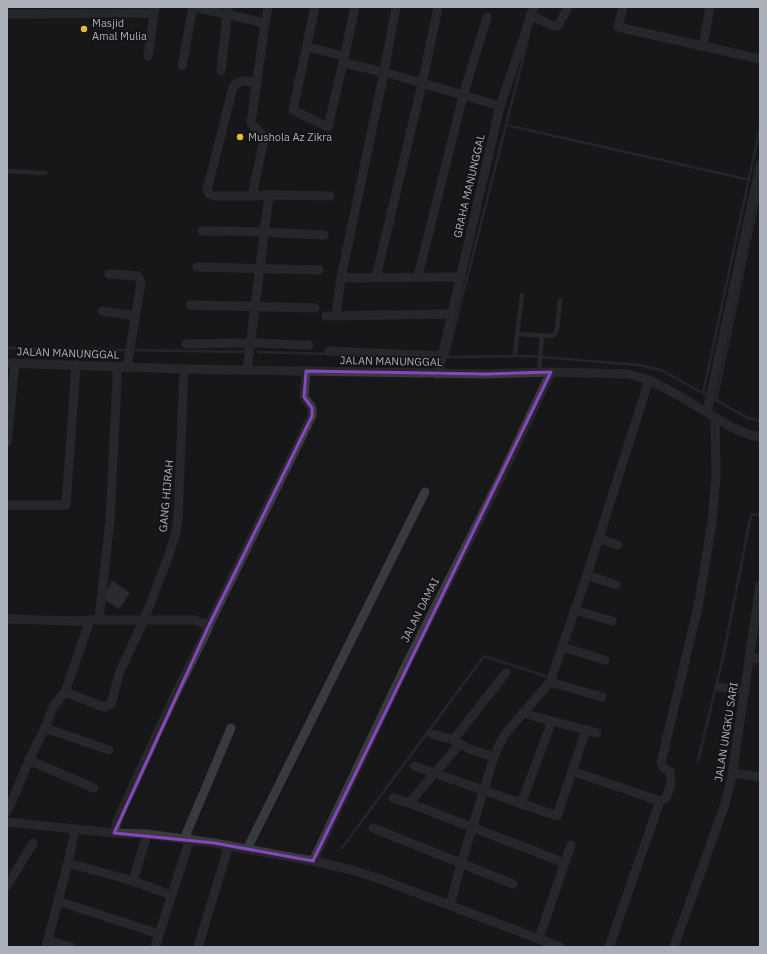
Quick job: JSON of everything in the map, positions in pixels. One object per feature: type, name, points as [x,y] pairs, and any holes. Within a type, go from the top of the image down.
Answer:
[{"type":"street","points":[[182,66],[194,7],[227,11],[265,22]]},
{"type":"street","points":[[252,196],[264,139],[251,123],[268,7]]},
{"type":"street","points":[[315,7],[293,110],[328,127],[355,7]]},
{"type":"street","points":[[396,7],[341,278],[331,316],[451,314]]},
{"type":"street","points":[[376,277],[422,84],[438,7]]},
{"type":"street","points":[[532,11],[553,26],[558,26],[568,7]]},
{"type":"street","points":[[623,7],[618,27],[760,59]]},
{"type":"street","points":[[703,46],[710,7]]},
{"type":"street","points":[[7,14],[155,10],[148,56]]},
{"type":"street","points":[[220,71],[227,11]]},
{"type":"street","name":"GRAHA MANUNGGAL","points":[[438,373],[500,106],[532,11]]},
{"type":"street","points":[[418,276],[463,96],[487,17]]},
{"type":"street","points":[[306,47],[422,84],[500,106]]},
{"type":"street","points":[[257,82],[239,82],[233,87],[207,190],[209,194],[215,196],[330,196]]},
{"type":"street","points":[[707,411],[760,165]]},
{"type":"street","points":[[247,370],[269,195]]},
{"type":"street","points":[[202,231],[324,235]]},
{"type":"street","points":[[196,268],[319,270]]},
{"type":"street","points":[[109,274],[138,276],[140,283],[127,367]]},
{"type":"street","points":[[341,278],[418,276],[461,277]]},
{"type":"street","points":[[190,305],[315,308]]},
{"type":"street","points":[[102,311],[135,316]]},
{"type":"street","points":[[186,344],[309,345]]},
{"type":"street","points":[[330,351],[441,357]]},
{"type":"street","points":[[7,442],[11,363]]},
{"type":"street","name":"JALAN MANUNGGAL","points":[[11,363],[306,372],[487,374],[539,371],[623,374],[649,380],[707,411],[730,427],[750,435],[760,437]]},
{"type":"street","points":[[7,505],[66,505],[76,365]]},
{"type":"street","points":[[7,812],[54,706],[65,692],[94,620],[110,520],[117,367]]},
{"type":"street","name":"GANG HIJRAH","points":[[65,692],[104,707],[111,704],[120,671],[144,620],[175,536],[178,518],[184,369]]},
{"type":"street","points":[[114,833],[117,821],[174,697],[312,416],[312,408],[304,397],[306,372]]},
{"type":"street","name":"JALAN DAMAI","points":[[313,860],[408,661],[501,477],[551,372]]},
{"type":"street","points":[[450,905],[461,864],[499,745],[505,734],[522,713],[550,682],[587,575],[649,380]]},
{"type":"street","points":[[609,947],[660,801],[666,798],[671,784],[670,772],[663,767],[661,763],[698,602],[712,522],[716,476],[716,418]]},
{"type":"street","points":[[247,849],[425,492]]},
{"type":"street","points":[[598,538],[618,545]]},
{"type":"street","points":[[587,575],[616,585]]},
{"type":"street","name":"JALAN UNGKU SARI","points":[[674,947],[725,804],[733,773],[760,585]]},
{"type":"street","points":[[574,610],[612,621]]},
{"type":"street","points":[[7,619],[76,621],[195,620],[209,625]]},
{"type":"street","points":[[562,647],[605,660]]},
{"type":"street","points":[[749,658],[760,659]]},
{"type":"street","points":[[409,803],[435,773],[506,673]]},
{"type":"street","points":[[550,682],[602,697]]},
{"type":"street","points":[[719,687],[745,692]]},
{"type":"street","points":[[522,713],[598,733]]},
{"type":"street","points":[[521,804],[552,721]]},
{"type":"street","points":[[45,728],[110,750]]},
{"type":"street","points":[[155,947],[187,839],[231,728]]},
{"type":"street","points":[[414,766],[557,816],[586,730]]},
{"type":"street","points":[[432,734],[494,757]]},
{"type":"street","points":[[29,760],[94,788]]},
{"type":"street","points":[[572,771],[660,801]]},
{"type":"street","points":[[733,773],[760,777]]},
{"type":"street","points":[[393,798],[565,863]]},
{"type":"street","points":[[7,822],[76,830],[147,834],[187,839],[313,860],[380,879],[560,947]]},
{"type":"street","points":[[373,828],[513,884]]},
{"type":"street","points":[[71,947],[47,943],[76,830]]},
{"type":"street","points":[[133,881],[147,834]]},
{"type":"street","points":[[7,886],[33,843]]},
{"type":"street","points":[[539,938],[571,845]]},
{"type":"street","points":[[198,947],[228,846]]},
{"type":"street","points":[[68,863],[133,881],[171,895]]},
{"type":"street","points":[[58,901],[159,934]]},
{"type":"lane","points":[[7,170],[45,173]]},
{"type":"lane","points":[[515,353],[522,295]]},
{"type":"lane","points":[[517,334],[542,336],[554,335],[556,332],[560,300]]},
{"type":"lane","points":[[539,371],[542,336]]},
{"type":"highlighted area","points":[[306,371],[487,374],[551,372],[313,861],[214,843],[114,833],[209,625],[312,416],[312,408],[304,397]]},
{"type":"building","points":[[112,581],[130,593],[119,609],[103,598]]},
{"type":"waterway","points":[[506,125],[529,35]]},
{"type":"waterway","points":[[708,396],[661,370],[639,365],[529,356],[447,357],[506,125],[750,180]]},
{"type":"waterway","points":[[703,394],[760,127]]},
{"type":"waterway","points":[[716,401],[760,191]]},
{"type":"waterway","points":[[7,348],[245,352]]},
{"type":"waterway","points":[[258,352],[329,354]]},
{"type":"waterway","points":[[712,398],[746,417],[760,421]]},
{"type":"waterway","points":[[698,761],[724,653],[751,514],[760,515]]},
{"type":"waterway","points":[[342,848],[484,656],[545,676]]},
{"type":"place","name":"Masjid Amal Mulia","points":[[84,29]]},
{"type":"place","name":"Mushola Az Zikra","points":[[240,137]]}]
